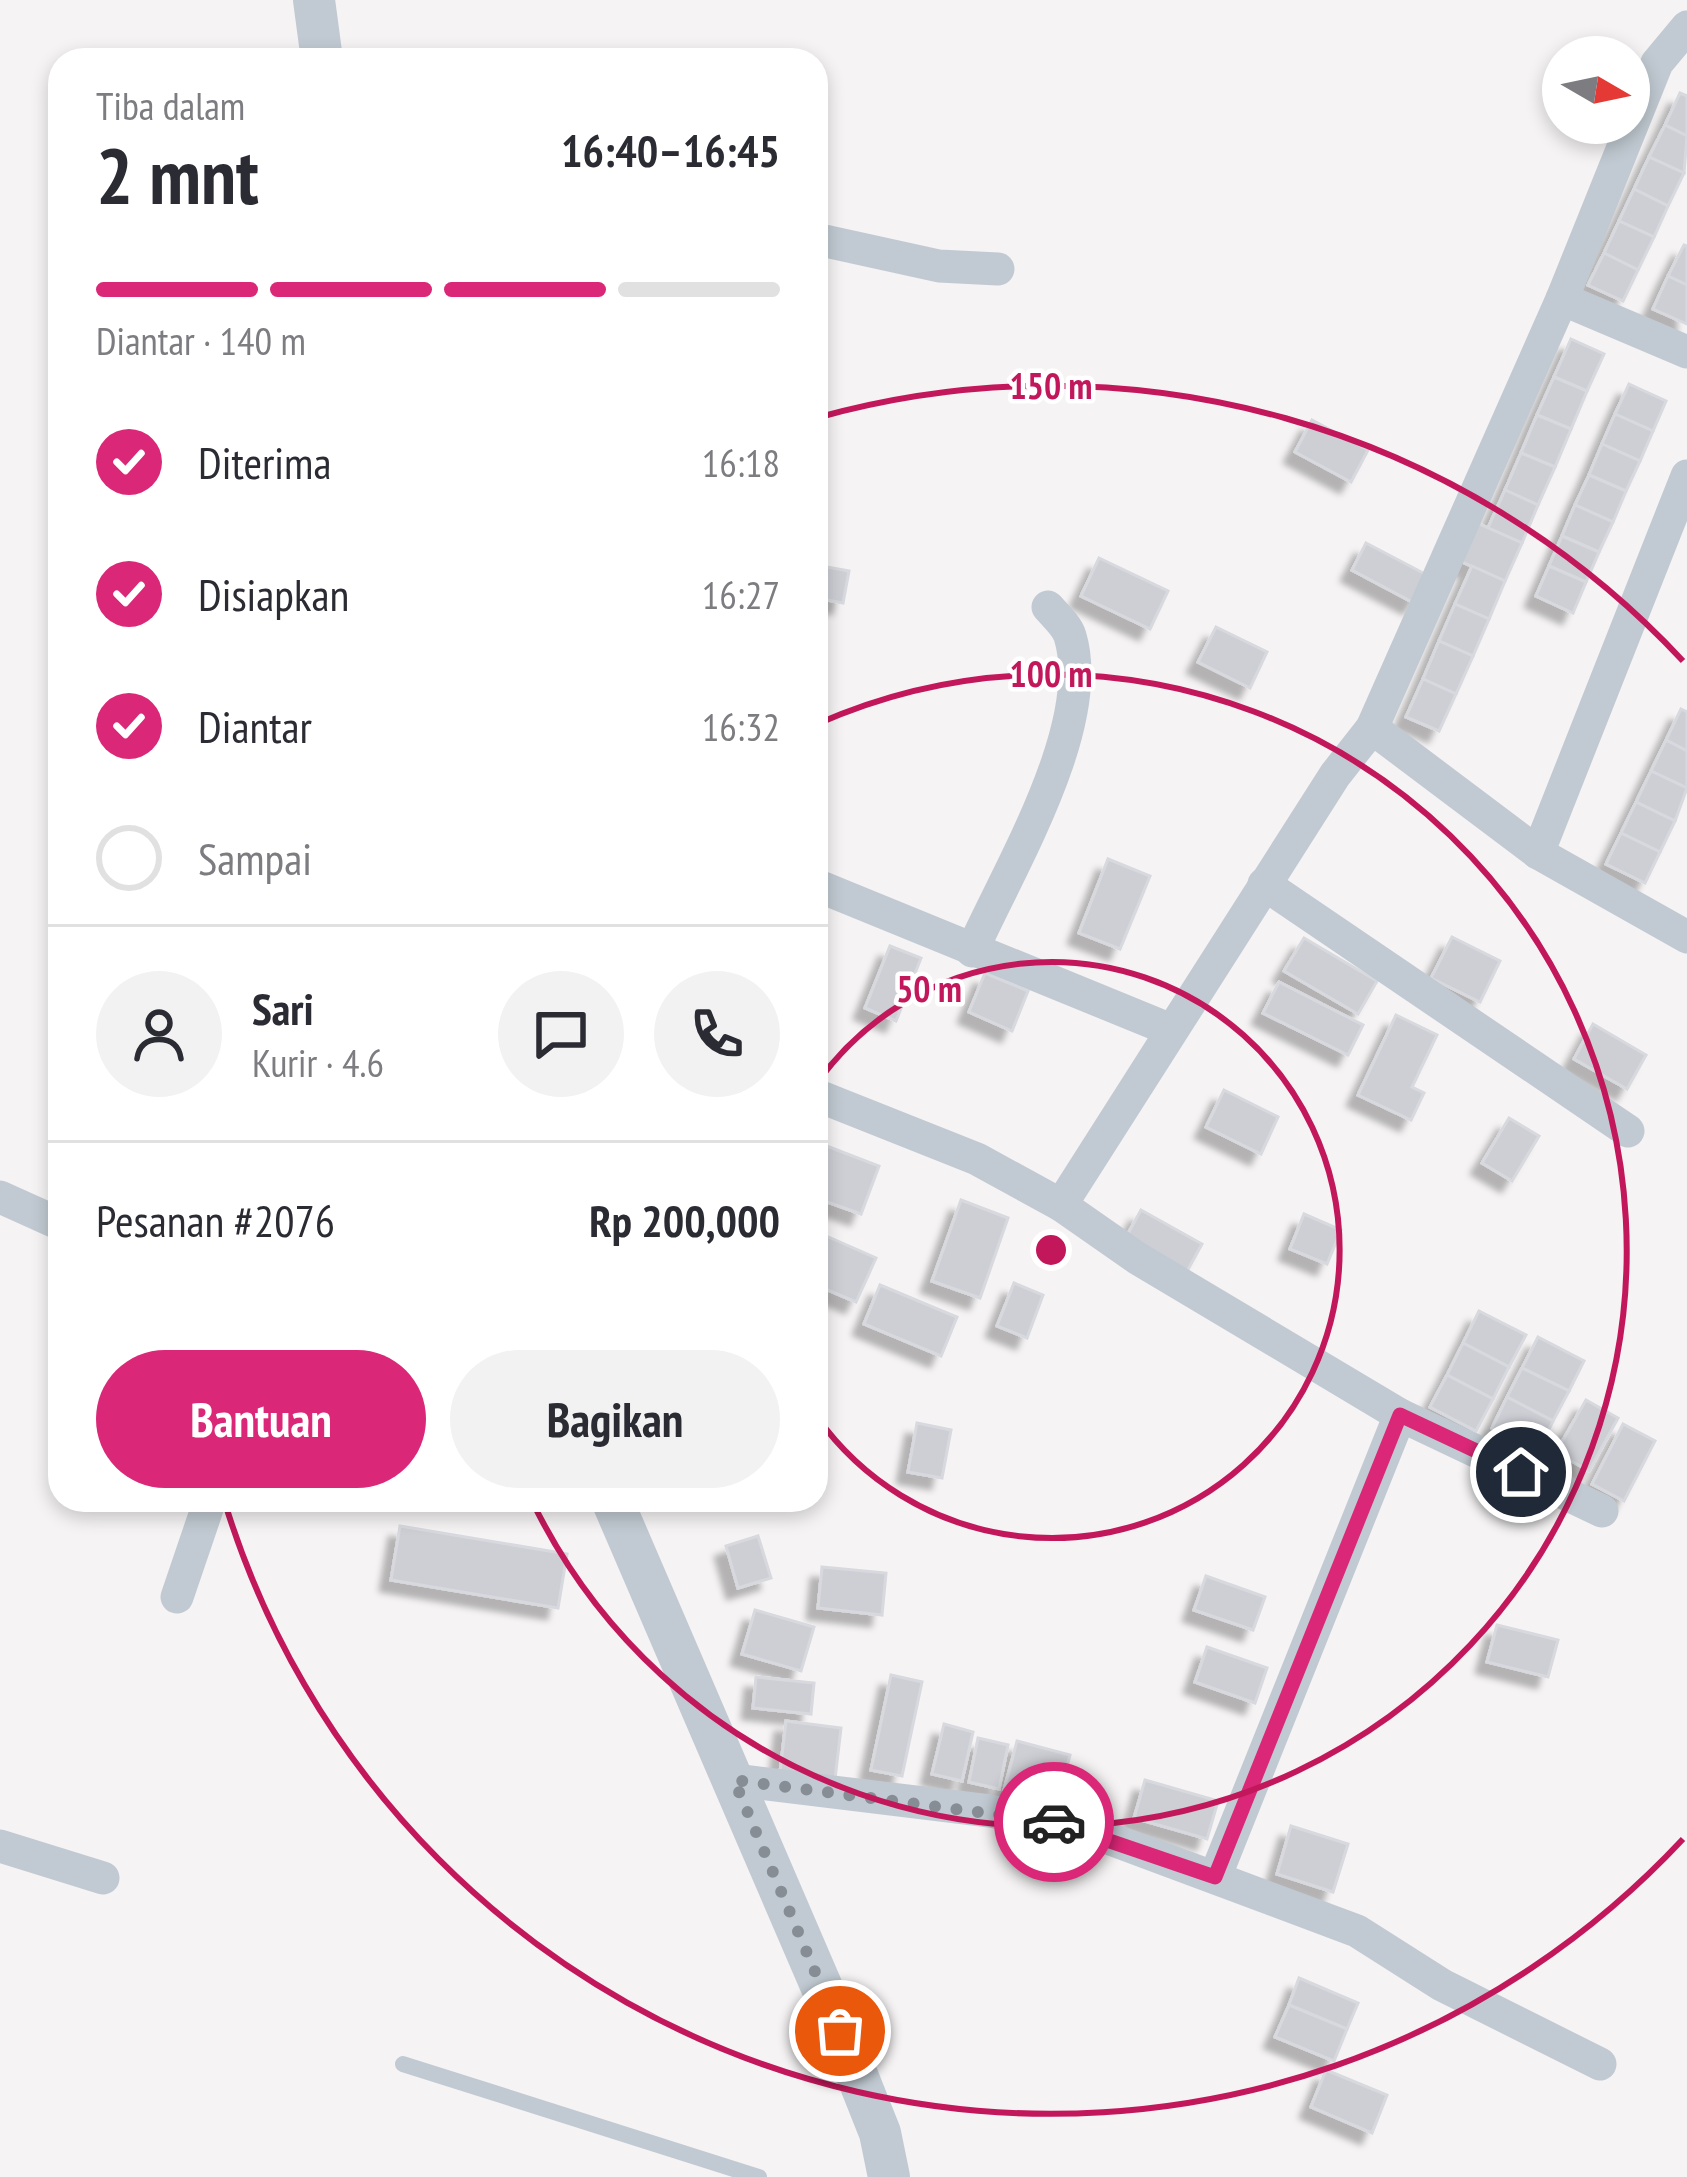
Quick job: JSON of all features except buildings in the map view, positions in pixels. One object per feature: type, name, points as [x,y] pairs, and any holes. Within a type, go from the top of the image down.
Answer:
[{"type":"street","points":[[314,0],[320,48]]},
{"type":"street","points":[[1061,1205],[1264,884],[1372,728],[1562,298],[1658,63],[1687,27]]},
{"type":"street","points":[[828,242],[939,266],[998,269]]},
{"type":"street","points":[[1562,298],[1687,352]]},
{"type":"street","points":[[1538,853],[1687,476]]},
{"type":"street","points":[[972,951],[1051,777],[1073,706],[1070,632],[1048,607]]},
{"type":"street","points":[[1372,728],[1538,853],[1687,938]]},
{"type":"street","points":[[1264,884],[1628,1131]]},
{"type":"street","points":[[828,890],[1171,1030]]},
{"type":"street","points":[[828,1100],[977,1159],[1061,1205],[1137,1258],[1400,1415],[1602,1511]]},
{"type":"street","points":[[0,1196],[48,1218]]},
{"type":"street","points":[[1215,1877],[1400,1415]]},
{"type":"street","points":[[177,1597],[206,1512]]},
{"type":"street","points":[[617,1512],[880,2133],[889,2177]]},
{"type":"street","points":[[734,1780],[1037,1819],[1100,1835],[1357,1931],[1442,1984],[1600,2064]]},
{"type":"street","points":[[0,1846],[103,1879]]},
{"type":"lane","points":[[403,2063],[759,2177]]},
{"type":"way so far","points":[[840,2031],[734,1780],[1054,1822]]},
{"type":"route","points":[[1054,1822],[1215,1877],[1400,1415],[1521,1472]]}]
